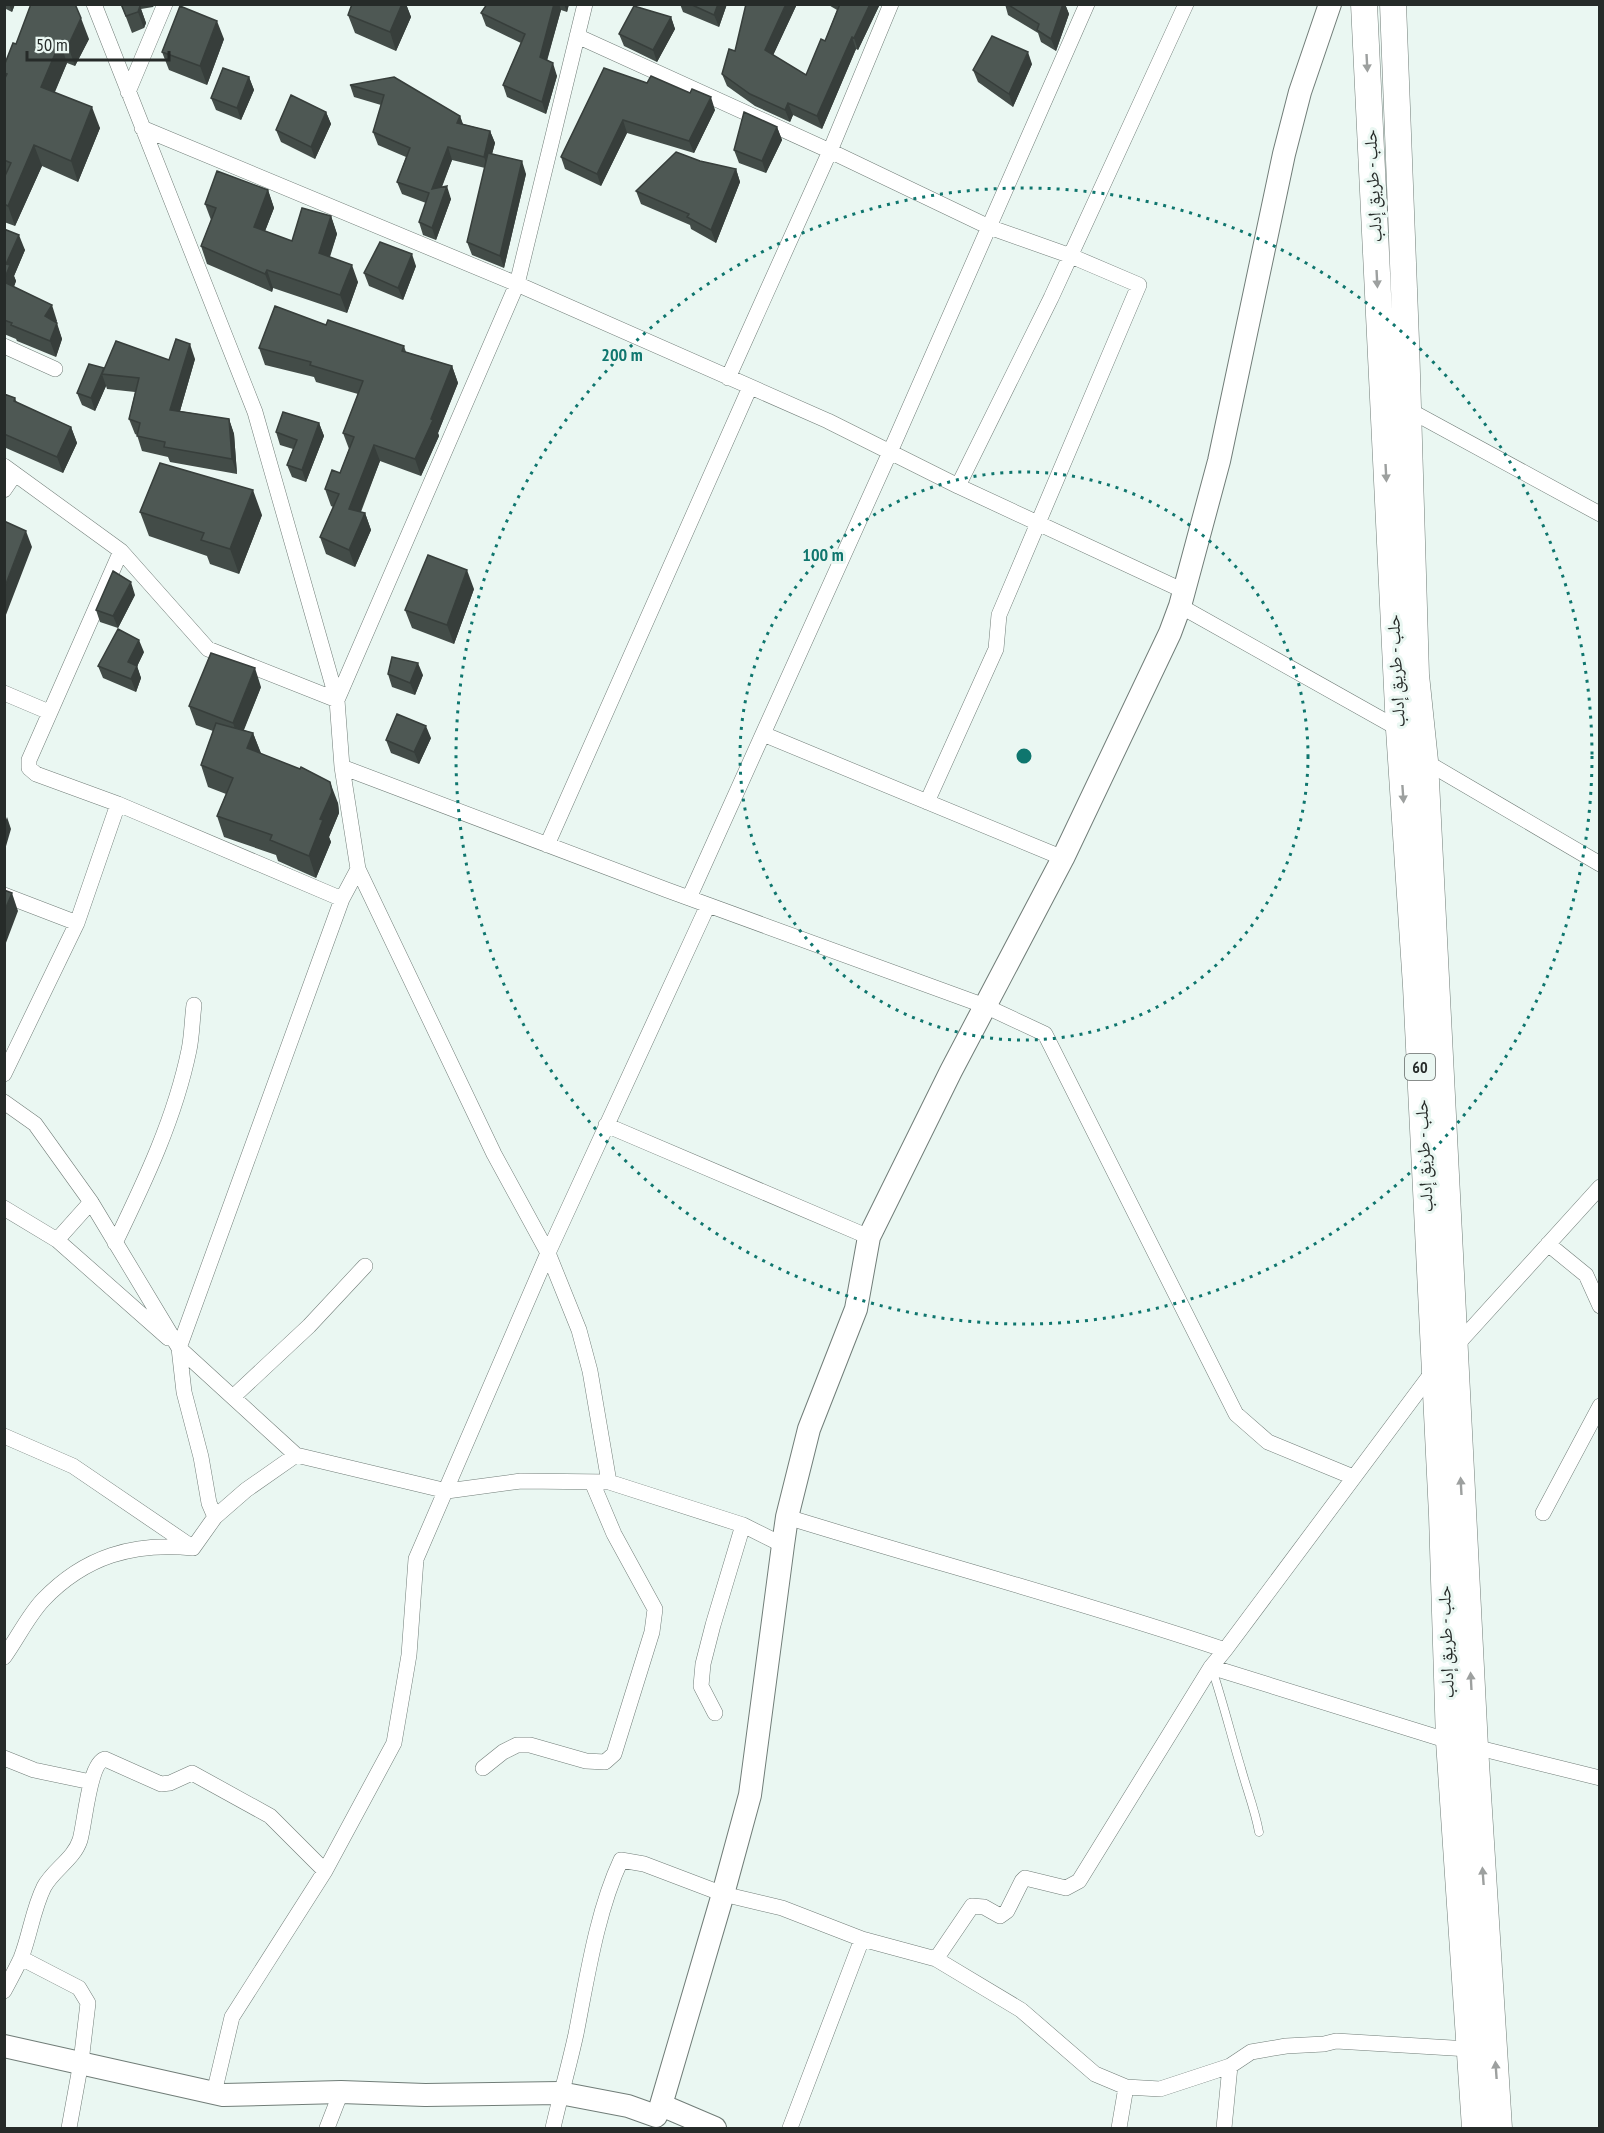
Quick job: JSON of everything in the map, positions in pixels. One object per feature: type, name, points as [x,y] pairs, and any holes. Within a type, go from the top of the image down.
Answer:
[{"type":"main road","name":"حلب - طريق إدلب","points":[[1364,4],[1399,738],[1416,986],[1435,1369],[1449,1741],[1474,2128]]},
{"type":"main road","name":"حلب - طريق إدلب","points":[[1393,4],[1409,410],[1416,675],[1425,761],[1475,1747],[1499,2128]]},
{"type":"street","points":[[94,4],[255,412],[338,700],[342,767],[358,869],[494,1154],[548,1253],[579,1330],[590,1371],[609,1482]]},
{"type":"street","points":[[128,92],[165,4]]},
{"type":"street","points":[[338,700],[517,284],[585,4]]},
{"type":"street","points":[[729,378],[830,151],[891,4]]},
{"type":"street","points":[[689,898],[890,452],[1087,4]]},
{"type":"street","points":[[958,486],[1071,256],[1186,4]]},
{"type":"street","points":[[656,2116],[723,1894],[750,1795],[787,1517],[808,1429],[856,1309],[869,1237],[951,1071],[1063,858],[1170,633],[1182,598],[1219,461],[1284,154],[1300,92],[1330,4]]},
{"type":"street","points":[[577,36],[830,151],[989,227],[1071,256],[1139,285],[999,615],[996,649],[927,802]]},
{"type":"street","points":[[142,128],[517,284],[828,421],[1038,523],[1182,598],[1399,738],[1425,761],[1599,864]]},
{"type":"street","points":[[4,346],[55,369]]},
{"type":"street","points":[[547,845],[750,387]]},
{"type":"street","points":[[1409,410],[1599,514]]},
{"type":"street","points":[[4,490],[10,470],[121,551],[208,649],[338,700]]},
{"type":"street","points":[[121,551],[28,760],[29,768],[36,774],[118,804],[342,899]]},
{"type":"street","points":[[4,693],[49,712]]},
{"type":"street","points":[[763,734],[1063,858]]},
{"type":"street","points":[[342,767],[689,898],[985,1006],[1045,1034],[1236,1414],[1268,1442],[1353,1477]]},
{"type":"street","points":[[4,1074],[77,923],[118,804]]},
{"type":"street","points":[[179,1348],[342,899],[358,869]]},
{"type":"street","points":[[4,895],[77,923]]},
{"type":"street","points":[[214,2093],[232,2017],[325,1871],[394,1743],[409,1655],[416,1559],[548,1253],[708,905]]},
{"type":"street","points":[[115,1243],[153,1164],[170,1114],[189,1050],[194,1005]]},
{"type":"street","points":[[4,1102],[35,1124],[91,1202],[179,1348],[184,1392],[201,1457],[208,1503],[214,1517]]},
{"type":"street","points":[[606,1125],[869,1237]]},
{"type":"street","points":[[936,1959],[972,1906],[984,1907],[1000,1916],[1008,1911],[1025,1878],[1066,1888],[1079,1881],[1211,1667],[1353,1477],[1435,1369],[1599,1187]]},
{"type":"street","points":[[57,1240],[91,1202]]},
{"type":"street","points":[[4,1208],[57,1240],[296,1455],[447,1491],[521,1481],[609,1482],[743,1525],[783,1545]]},
{"type":"street","points":[[1548,1245],[1587,1275],[1599,1306]]},
{"type":"street","points":[[233,1397],[309,1326],[365,1266]]},
{"type":"street","points":[[1543,1513],[1599,1406]]},
{"type":"street","points":[[4,1436],[74,1466],[193,1548]]},
{"type":"street","points":[[193,1548],[214,1517],[246,1490],[296,1455]]},
{"type":"street","points":[[483,1768],[502,1752],[517,1745],[530,1745],[586,1761],[605,1762],[614,1754],[652,1632],[655,1609],[614,1534],[592,1482]]},
{"type":"street","points":[[787,1517],[952,1568],[1126,1617],[1225,1650]]},
{"type":"street","points":[[715,1713],[701,1686],[703,1664],[743,1525]]},
{"type":"street","points":[[4,1657],[43,1600],[82,1567],[108,1555],[135,1549],[165,1545],[193,1548]]},
{"type":"street","points":[[1211,1667],[1449,1741]]},
{"type":"street","points":[[1475,1747],[1599,1778]]},
{"type":"street","points":[[4,1758],[34,1770],[91,1782]]},
{"type":"street","points":[[4,1991],[21,1958],[43,1889],[51,1875],[72,1854],[79,1843],[91,1782],[99,1762],[105,1759],[161,1784],[170,1783],[192,1773],[270,1816],[325,1871]]},
{"type":"street","points":[[553,2128],[594,1946],[614,1874],[621,1860],[644,1864],[723,1894],[782,1908],[862,1939],[936,1959],[1021,2010],[1095,2074],[1126,2087],[1160,2089],[1230,2066],[1251,2052],[1286,2046],[1336,2041],[1469,2049]]},
{"type":"street","points":[[790,2128],[862,1939]]},
{"type":"street","points":[[21,1958],[79,1988],[88,2003],[81,2062],[69,2128]]},
{"type":"street","points":[[4,2046],[223,2095],[341,2092],[425,2095],[560,2093],[628,2106],[656,2116],[715,2128]]},
{"type":"street","points":[[1224,2128],[1230,2066]]},
{"type":"street","points":[[1119,2128],[1126,2087]]},
{"type":"street","points":[[327,2128],[341,2092]]},
{"type":"lane","points":[[1211,1667],[1255,1811],[1259,1832]]},
{"type":"building","points":[[31,4],[75,4],[81,18],[68,46],[60,42],[41,87],[92,107],[71,161],[34,145],[8,206],[4,204],[4,178],[11,163],[4,160],[4,80],[7,74],[4,73],[4,66],[13,43],[16,44]]},
{"type":"building","points":[[121,4],[140,4],[140,6],[138,12],[126,16]]},
{"type":"building","points":[[352,4],[402,4],[390,32],[348,15]]},
{"type":"building","points":[[487,4],[554,4],[540,57],[553,63],[542,102],[503,85],[525,34],[481,13]]},
{"type":"building","points":[[690,4],[718,4],[714,15]]},
{"type":"building","points":[[746,4],[786,4],[765,50],[806,75],[821,39],[825,41],[840,4],[870,4],[854,38],[852,37],[817,116],[788,103],[785,110],[750,94],[722,74],[729,49],[735,51]]},
{"type":"building","points":[[1007,4],[1063,4],[1051,39],[1037,30],[1039,24]]},
{"type":"building","points":[[180,6],[217,21],[200,66],[162,52]]},
{"type":"building","points":[[634,6],[671,17],[653,50],[619,34]]},
{"type":"building","points":[[992,36],[1028,52],[1009,94],[973,70]]},
{"type":"building","points":[[223,68],[249,77],[237,108],[211,98]]},
{"type":"building","points":[[604,68],[647,83],[651,76],[690,93],[692,89],[711,97],[689,141],[623,120],[597,174],[561,157]]},
{"type":"building","points":[[394,77],[460,116],[457,123],[490,131],[484,157],[448,147],[432,189],[447,186],[432,228],[419,222],[429,193],[397,182],[410,148],[373,132],[384,95],[350,85]]},
{"type":"building","points":[[291,95],[326,112],[311,147],[276,130]]},
{"type":"building","points":[[744,112],[777,127],[762,161],[734,150]]},
{"type":"building","points":[[676,152],[700,161],[736,169],[711,230],[687,217],[689,214],[636,191]]},
{"type":"building","points":[[488,153],[522,161],[500,256],[467,242]]},
{"type":"building","points":[[217,171],[268,190],[254,227],[292,241],[302,208],[331,216],[319,253],[352,265],[340,295],[267,270],[265,274],[201,246],[216,208],[205,204]]},
{"type":"building","points":[[4,229],[19,235],[6,264],[10,265],[4,280]]},
{"type":"building","points":[[380,242],[412,254],[398,288],[364,273]]},
{"type":"building","points":[[4,282],[52,305],[45,316],[57,323],[50,341],[4,320]]},
{"type":"building","points":[[275,306],[326,325],[328,320],[404,346],[402,351],[452,366],[431,419],[433,420],[415,459],[374,445],[349,509],[365,513],[349,550],[320,537],[339,494],[325,489],[332,470],[340,473],[354,437],[343,433],[363,381],[310,365],[311,362],[259,348]]},
{"type":"building","points":[[176,339],[190,344],[170,410],[229,419],[232,459],[164,447],[165,442],[137,436],[140,423],[129,419],[139,378],[102,374],[116,341],[169,360]]},
{"type":"building","points":[[89,364],[104,368],[91,398],[77,393]]},
{"type":"building","points":[[4,394],[15,398],[14,401],[71,427],[57,457],[4,434]]},
{"type":"building","points":[[283,412],[319,423],[302,470],[287,465],[297,440],[276,432]]},
{"type":"building","points":[[160,463],[253,490],[230,549],[201,540],[204,533],[140,512]]},
{"type":"building","points":[[4,521],[26,531],[4,589]]},
{"type":"building","points":[[428,555],[467,570],[447,625],[405,610]]},
{"type":"building","points":[[113,571],[131,582],[113,616],[96,610]]},
{"type":"building","points":[[118,629],[139,640],[128,662],[137,666],[131,679],[98,666]]},
{"type":"building","points":[[211,653],[255,668],[233,723],[189,706]]},
{"type":"building","points":[[392,657],[418,663],[410,683],[388,674]]},
{"type":"building","points":[[397,714],[426,726],[414,752],[386,740]]},
{"type":"building","points":[[216,723],[253,733],[247,748],[300,769],[301,767],[330,782],[332,792],[320,819],[323,820],[309,856],[270,840],[272,835],[217,816],[233,778],[201,765]]},
{"type":"building","points":[[4,890],[12,893],[4,912]]}]
